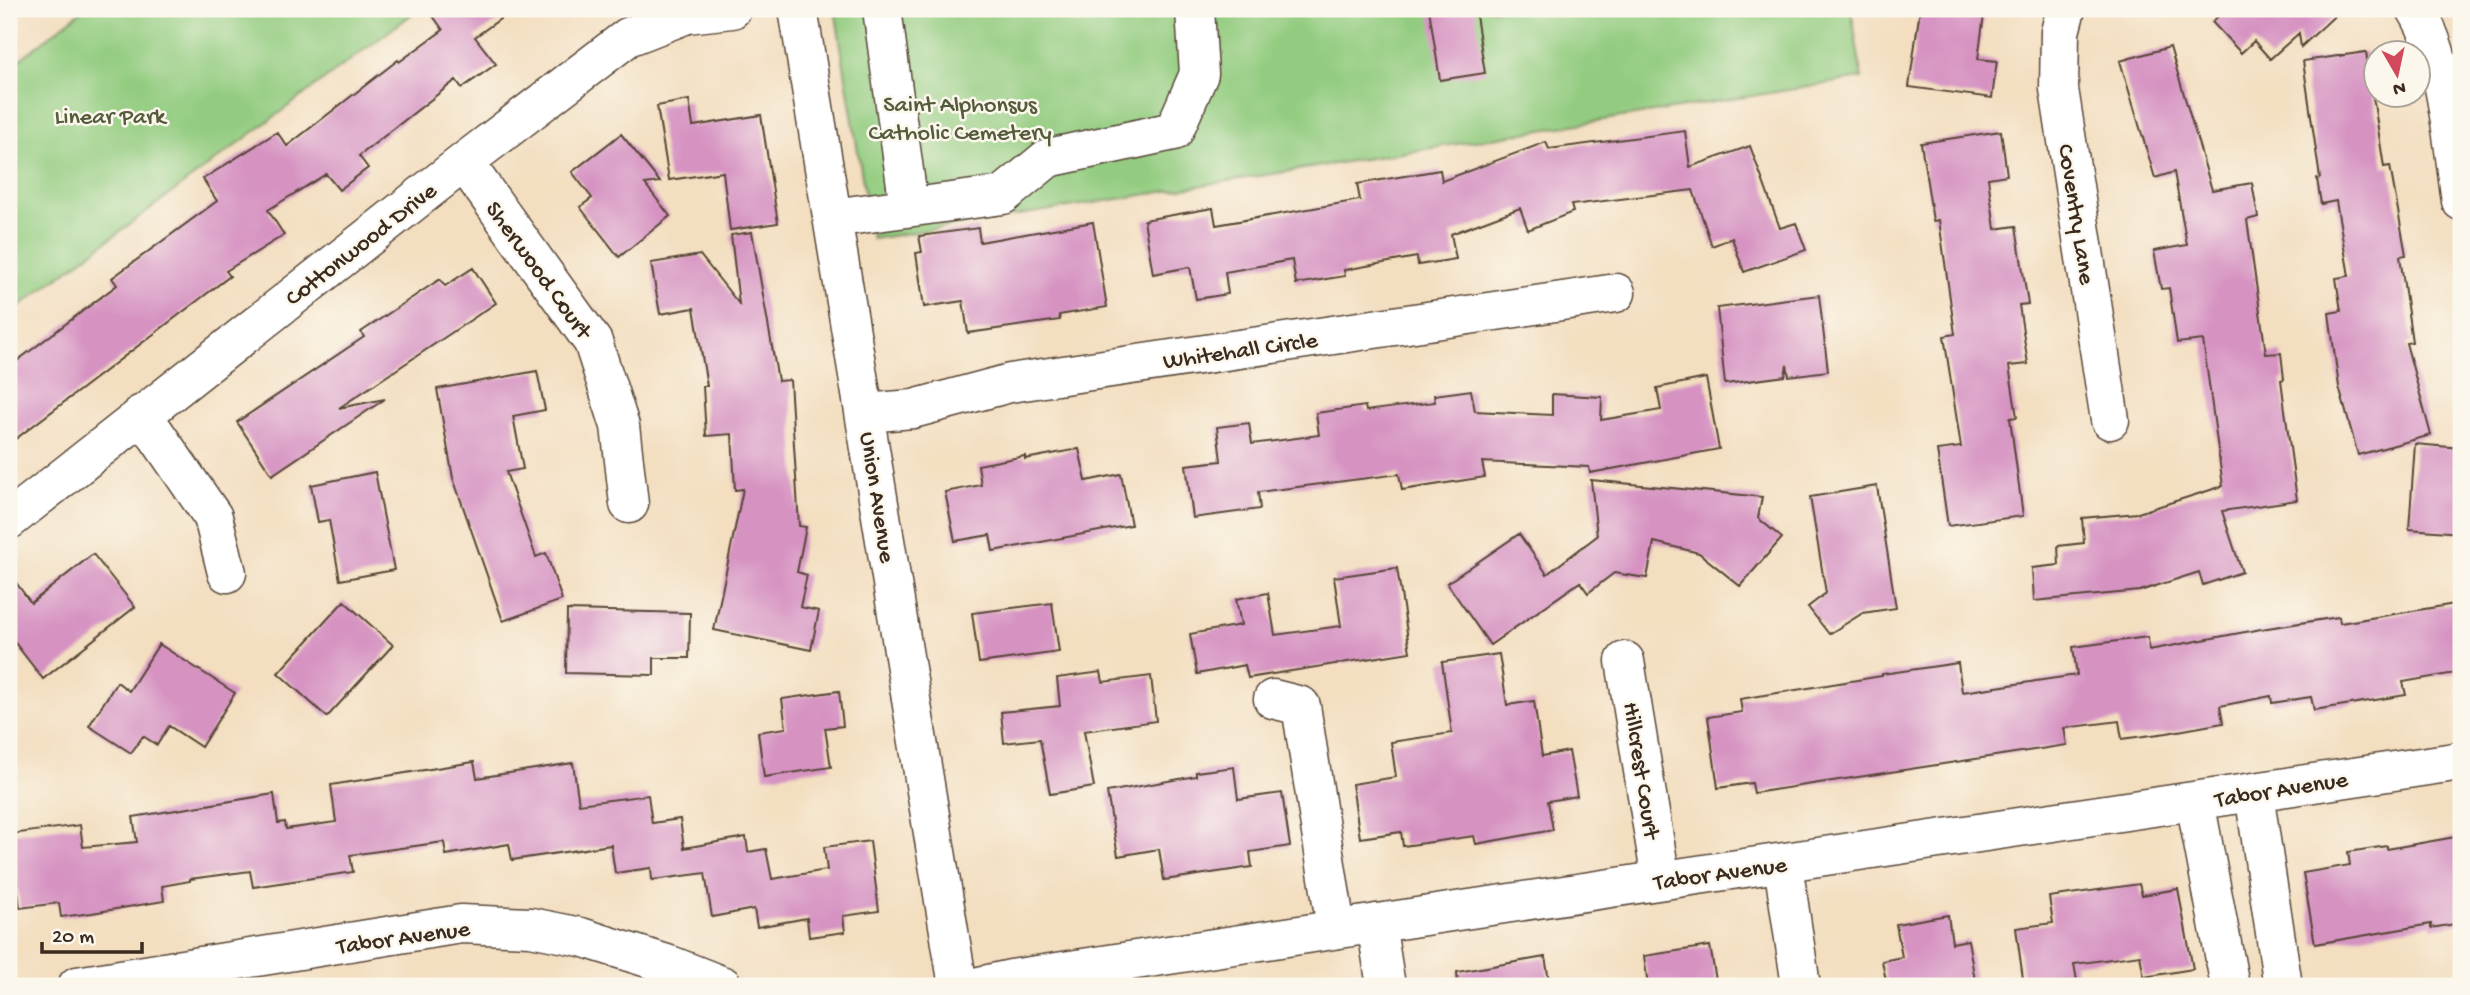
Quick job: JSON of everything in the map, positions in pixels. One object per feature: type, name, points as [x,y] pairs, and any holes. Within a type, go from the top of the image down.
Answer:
[{"type":"street","name":"Cottonwood Drive","points":[[9,520],[628,37],[687,13],[732,9]]},
{"type":"street","name":"Union Avenue","points":[[798,9],[958,986]]},
{"type":"street","points":[[882,9],[909,207]]},
{"type":"street","points":[[832,218],[1003,195],[1048,158],[1174,131],[1199,74],[1195,9]]},
{"type":"street","name":"Coventry Lane","points":[[2066,9],[2060,32],[2059,89],[2110,420]]},
{"type":"street","points":[[2416,9],[2426,24],[2440,73],[2461,201]]},
{"type":"street","name":"Sherwood Court","points":[[464,163],[593,342],[620,426],[629,504]]},
{"type":"street","name":"Whitehall Circle","points":[[865,413],[913,408],[1010,383],[1616,293]]},
{"type":"street","points":[[142,414],[213,517],[227,573]]},
{"type":"street","name":"Hillcrest Court","points":[[1626,661],[1661,880]]},
{"type":"street","points":[[1300,699],[1336,929]]},
{"type":"street","name":"Tabor Avenue","points":[[979,986],[1336,929],[2461,761]]},
{"type":"street","points":[[2254,793],[2283,986]]},
{"type":"street","points":[[2195,802],[2230,986]]},
{"type":"street","points":[[1783,864],[1801,986]]},
{"type":"street","points":[[1376,923],[1386,986]]},
{"type":"street","name":"Tabor Avenue","points":[[76,986],[461,925],[531,927],[581,937],[670,965],[723,986]]},
{"type":"green space","name":"Linear Park","points":[[84,9],[419,9],[9,314],[9,68]]},
{"type":"green space","name":"Saint Alphonsus Catholic Cemetery","points":[[835,9],[1851,9],[1862,78],[872,239]]},
{"type":"building","points":[[428,9],[514,9],[475,37],[496,64],[462,88],[456,80],[359,156],[368,168],[339,190],[326,174],[268,210],[284,235],[226,271],[230,276],[9,444],[9,367],[117,285],[112,278],[217,201],[203,179],[277,132],[287,146],[398,60],[399,62],[443,30]]},
{"type":"building","points":[[1429,9],[1475,9],[1485,73],[1440,80]]},
{"type":"building","points":[[1920,9],[1984,15],[1978,59],[1997,61],[1992,98],[1909,87]]},
{"type":"building","points":[[2226,9],[2342,9],[2301,47],[2299,33],[2270,59],[2254,41],[2241,53],[2212,22]]},
{"type":"building","points":[[2170,47],[2212,190],[2252,183],[2258,217],[2247,220],[2266,354],[2281,353],[2284,379],[2281,380],[2297,500],[2222,511],[2242,572],[2203,585],[2199,572],[2140,591],[2034,601],[2032,568],[2059,565],[2058,546],[2084,543],[2082,518],[2138,513],[2223,486],[2203,340],[2177,343],[2169,288],[2161,289],[2154,251],[2187,245],[2174,172],[2155,178],[2120,61]]},
{"type":"building","points":[[2362,53],[2362,108],[2375,108],[2384,167],[2390,166],[2406,255],[2400,256],[2412,342],[2406,343],[2431,435],[2358,455],[2339,387],[2329,313],[2341,311],[2336,278],[2349,276],[2336,201],[2321,204],[2317,179],[2320,178],[2303,61]]},
{"type":"building","points":[[689,100],[693,126],[761,115],[778,223],[730,230],[723,172],[669,180],[657,106]]},
{"type":"building","points":[[1685,131],[1690,167],[1750,146],[1780,228],[1796,223],[1806,250],[1744,272],[1732,238],[1712,246],[1693,190],[1571,205],[1573,212],[1528,230],[1520,208],[1451,234],[1456,259],[1418,265],[1417,257],[1344,270],[1345,276],[1296,284],[1292,260],[1225,272],[1228,294],[1196,299],[1190,267],[1153,274],[1144,220],[1213,208],[1216,225],[1360,200],[1357,184],[1440,170],[1442,181],[1546,142],[1549,149]]},
{"type":"building","points":[[2001,131],[2007,175],[1988,178],[1995,229],[2016,226],[2028,304],[2019,305],[2028,364],[2009,366],[2017,417],[2010,418],[2023,516],[1948,526],[1937,450],[1961,447],[1944,336],[1955,334],[1939,220],[1933,221],[1921,143]]},
{"type":"building","points":[[621,134],[660,182],[645,184],[670,216],[619,257],[580,207],[592,198],[572,172]]},
{"type":"building","points":[[1093,222],[1107,307],[1059,315],[1060,320],[968,333],[963,301],[924,307],[916,253],[922,252],[919,236],[978,228],[980,242]]},
{"type":"building","points":[[752,232],[778,381],[790,380],[799,526],[806,527],[797,572],[807,575],[800,607],[819,611],[811,650],[714,630],[743,489],[735,490],[732,434],[706,436],[703,386],[707,386],[694,308],[660,314],[651,263],[700,255],[739,304],[731,235]]},
{"type":"building","points":[[473,268],[496,303],[339,408],[385,399],[272,475],[237,422],[364,337],[361,332],[440,279],[445,286]]},
{"type":"building","points":[[1819,295],[1828,371],[1789,376],[1787,365],[1785,376],[1725,384],[1717,308]]},
{"type":"building","points":[[537,371],[545,410],[513,416],[523,469],[506,472],[536,557],[546,553],[562,600],[503,621],[453,478],[437,389]]},
{"type":"building","points":[[1706,378],[1719,449],[1590,473],[1589,467],[1482,462],[1485,477],[1402,490],[1399,474],[1258,492],[1260,509],[1193,518],[1186,465],[1221,461],[1217,427],[1249,423],[1252,444],[1319,435],[1316,413],[1365,406],[1366,411],[1435,402],[1434,395],[1471,390],[1475,411],[1552,415],[1552,394],[1602,397],[1601,420],[1661,410],[1657,388]]},
{"type":"building","points":[[2415,444],[2461,448],[2461,533],[2409,529]]},
{"type":"building","points":[[1079,449],[1086,481],[1121,474],[1131,525],[993,551],[990,535],[955,541],[945,492],[981,485],[978,465]]},
{"type":"building","points":[[375,472],[394,570],[340,580],[329,520],[318,522],[311,485]]},
{"type":"building","points":[[1591,480],[1762,497],[1758,518],[1782,538],[1740,586],[1699,553],[1654,542],[1647,578],[1614,573],[1588,593],[1580,582],[1490,645],[1447,583],[1519,534],[1547,574],[1597,536]]},
{"type":"building","points":[[1877,486],[1896,608],[1863,613],[1829,634],[1808,607],[1826,593],[1810,497]]},
{"type":"building","points":[[93,554],[135,607],[43,679],[9,635],[9,573],[31,603]]},
{"type":"building","points":[[1397,568],[1410,652],[1248,678],[1245,665],[1197,674],[1190,634],[1241,625],[1236,599],[1268,593],[1275,635],[1341,626],[1334,577]]},
{"type":"building","points":[[344,601],[393,645],[327,717],[278,673]]},
{"type":"building","points":[[1052,603],[1059,652],[979,663],[972,613]]},
{"type":"building","points":[[2461,603],[2461,672],[2403,682],[2406,695],[2314,710],[2311,697],[2272,703],[2271,696],[2220,706],[2223,723],[2167,733],[2122,739],[2119,721],[2064,728],[2067,745],[1754,793],[1752,783],[1718,788],[1708,717],[1742,712],[1740,699],[1958,663],[1962,692],[2077,675],[2073,647],[2148,637],[2149,650],[2339,617],[2340,623]]},
{"type":"building","points":[[567,610],[690,613],[689,658],[654,658],[654,675],[566,673]]},
{"type":"building","points":[[159,644],[235,693],[201,747],[169,726],[157,745],[143,736],[131,753],[89,726],[117,682],[129,691]]},
{"type":"building","points":[[1499,654],[1507,705],[1534,701],[1542,756],[1569,751],[1577,796],[1548,801],[1553,830],[1476,844],[1474,836],[1403,846],[1401,832],[1360,838],[1352,784],[1396,777],[1391,742],[1452,733],[1442,662]]},
{"type":"building","points":[[1101,672],[1103,682],[1151,676],[1156,721],[1084,731],[1094,787],[1050,794],[1040,739],[1004,743],[1001,712],[1060,706],[1057,678]]},
{"type":"building","points":[[839,691],[843,726],[825,728],[831,767],[764,777],[758,732],[786,728],[782,699]]},
{"type":"building","points":[[474,762],[477,778],[573,763],[579,804],[648,795],[652,823],[680,819],[684,848],[746,837],[748,852],[766,849],[772,879],[827,870],[824,847],[870,841],[879,911],[843,916],[845,932],[809,937],[807,918],[757,927],[754,909],[712,917],[705,873],[652,880],[651,868],[615,873],[611,845],[512,860],[509,844],[446,855],[444,842],[350,855],[353,872],[253,887],[250,871],[190,879],[162,886],[164,901],[92,913],[61,917],[59,903],[20,908],[11,834],[80,825],[83,847],[137,842],[133,817],[274,794],[278,823],[285,822],[286,829],[336,822],[331,785]]},
{"type":"building","points":[[1234,767],[1238,799],[1282,793],[1290,846],[1250,852],[1252,867],[1164,880],[1159,849],[1118,856],[1107,792],[1196,776],[1196,772]]},
{"type":"building","points":[[2461,836],[2461,923],[2431,928],[2431,924],[2315,944],[2303,873],[2350,865],[2348,852],[2387,846],[2387,849]]},
{"type":"building","points":[[2139,884],[2142,895],[2178,889],[2193,969],[2144,977],[2140,955],[2074,964],[2078,986],[2024,986],[2016,928],[2053,923],[2049,897]]},
{"type":"building","points":[[1948,915],[1952,943],[1968,940],[1976,986],[1887,986],[1882,961],[1902,957],[1896,924]]},
{"type":"building","points":[[1710,946],[1717,986],[1648,986],[1644,956]]},
{"type":"building","points":[[1545,957],[1550,986],[1458,986],[1457,972]]}]
